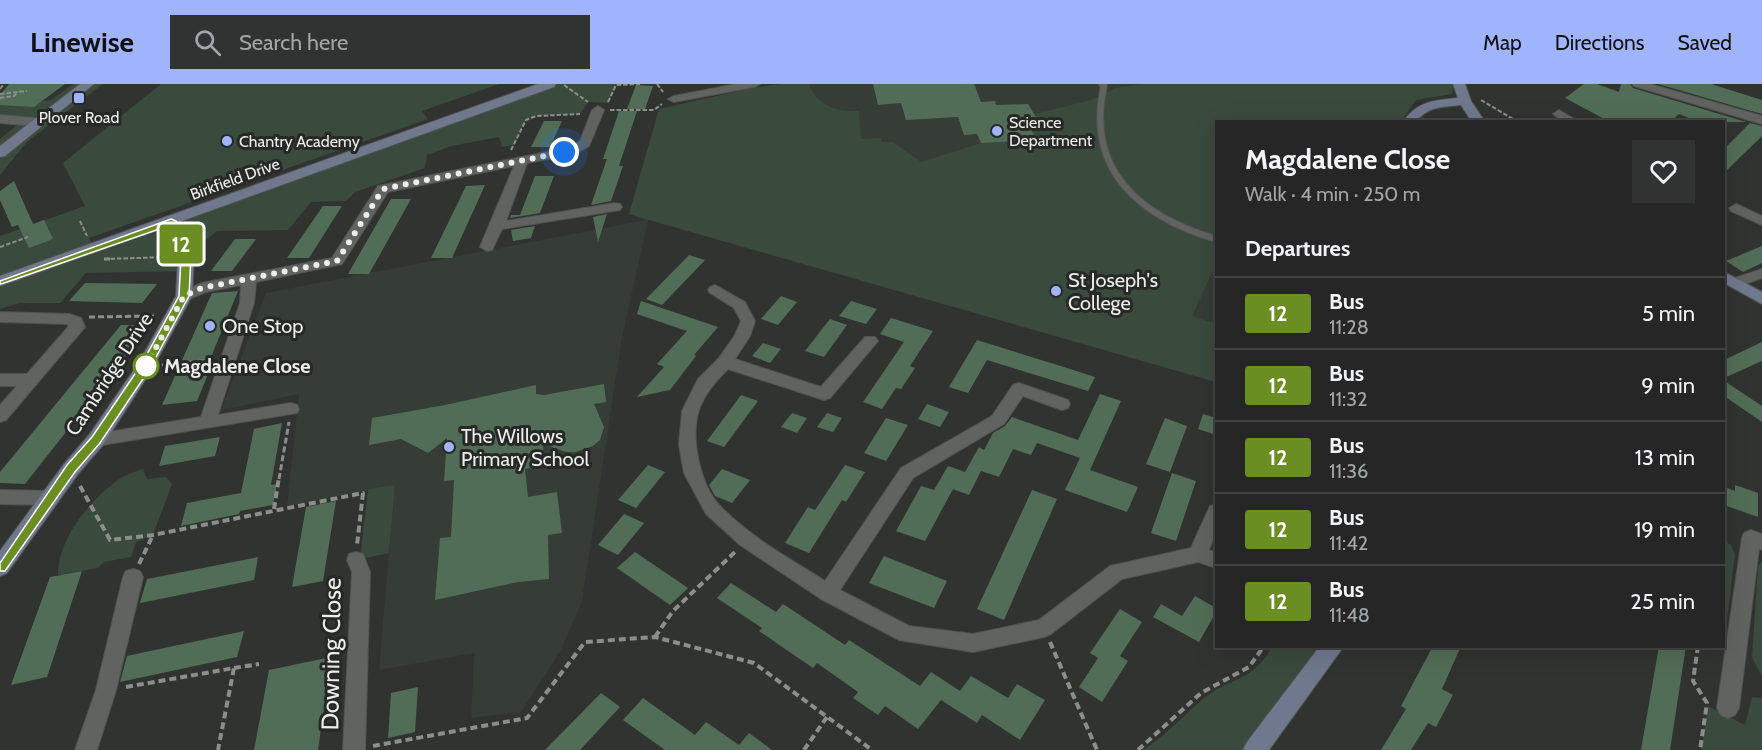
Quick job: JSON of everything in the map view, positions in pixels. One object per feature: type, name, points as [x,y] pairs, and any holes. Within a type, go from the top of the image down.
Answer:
[{"type":"street","points":[[0,153],[88,84]]},
{"type":"street","name":"Birkfield Drive","points":[[0,281],[550,84]]},
{"type":"street","points":[[674,99],[754,84]]},
{"type":"street","points":[[1638,84],[1762,120]]},
{"type":"street","points":[[1459,85],[1465,101],[1478,120]]},
{"type":"street","points":[[1410,120],[1415,111],[1428,104],[1465,101]]},
{"type":"street","points":[[184,296],[202,288],[337,261],[383,189],[570,151],[585,143],[598,104]]},
{"type":"street","points":[[1559,114],[1570,120]]},
{"type":"street","points":[[0,119],[37,122]]},
{"type":"street","points":[[487,247],[522,161]]},
{"type":"street","points":[[497,226],[615,207]]},
{"type":"street","points":[[1736,207],[1762,221]]},
{"type":"street","name":"Cambridge Drive","points":[[0,567],[71,469],[96,440],[145,367],[184,296],[186,256],[171,221]]},
{"type":"street","points":[[1729,280],[1762,273]]},
{"type":"street","points":[[207,423],[247,303],[249,279]]},
{"type":"street","points":[[1729,280],[1762,299]]},
{"type":"street","points":[[715,290],[740,306],[748,321],[725,362],[704,383],[690,411],[687,445],[693,473],[712,509],[747,540],[828,593],[906,634],[973,643],[1044,628],[1117,572],[1198,554],[1215,560]]},
{"type":"street","points":[[0,317],[69,319],[76,322],[77,327],[0,416]]},
{"type":"street","points":[[725,362],[824,393],[870,341]]},
{"type":"street","points":[[0,380],[32,380]]},
{"type":"street","points":[[828,593],[907,473],[998,420],[1019,389],[1062,405]]},
{"type":"street","points":[[96,440],[291,409]]},
{"type":"street","points":[[0,497],[51,498]]},
{"type":"street","points":[[1198,554],[1215,513]]},
{"type":"street","points":[[1728,708],[1751,538],[1762,542]]},
{"type":"street","name":"Downing Close","points":[[354,750],[361,572],[356,560]]},
{"type":"street","points":[[86,750],[106,690],[133,577]]},
{"type":"street","points":[[1255,750],[1332,648]]},
{"type":"lane","points":[[1114,84],[1103,85],[1099,125],[1102,146],[1120,180],[1134,198],[1171,224],[1215,239]]},
{"type":"path","points":[[0,89],[4,84]]},
{"type":"path","points":[[563,84],[598,104],[654,110],[661,106],[663,100],[674,99]]},
{"type":"path","points":[[504,164],[526,120],[536,116],[580,114],[598,104],[616,85],[640,84]]},
{"type":"path","points":[[1459,85],[1515,120]]},
{"type":"path","points":[[0,94],[27,91]]},
{"type":"path","points":[[0,98],[14,96],[18,92]]},
{"type":"path","points":[[0,247],[28,237]]},
{"type":"path","points":[[98,260],[186,256]]},
{"type":"path","points":[[76,322],[93,316],[158,316]]},
{"type":"path","points":[[145,367],[229,358]]},
{"type":"path","points":[[274,509],[291,409]]},
{"type":"path","points":[[71,469],[110,540],[153,534],[363,493],[356,560]]},
{"type":"path","points":[[133,577],[153,534]]},
{"type":"path","points":[[655,637],[673,611],[747,540]]},
{"type":"path","points":[[1044,628],[1097,750]]},
{"type":"path","points":[[354,750],[527,718],[585,642],[655,637],[754,663],[872,750]]},
{"type":"path","points":[[1138,750],[1201,693],[1249,667],[1263,648]]},
{"type":"path","points":[[1698,648],[1693,681],[1707,703],[1700,750]]},
{"type":"path","points":[[106,690],[259,664]]},
{"type":"path","points":[[218,750],[234,668]]},
{"type":"path","points":[[804,750],[826,717]]},
{"type":"shaded area","points":[[782,84],[1453,84],[1452,94],[1416,100],[1402,120],[1215,120],[1215,382],[648,220],[622,337],[582,601],[561,650],[521,712],[471,718],[474,653],[379,670],[395,485],[287,506],[299,394],[221,410],[266,293],[646,220],[629,214],[659,109],[757,87]]},
{"type":"green space","points":[[73,84],[103,84],[27,142],[0,175],[0,139],[22,121],[0,119],[0,105],[51,100]]},
{"type":"green space","points":[[161,84],[499,84],[422,111],[428,119],[89,238],[94,248],[550,84],[640,84],[616,85],[608,103],[588,102],[580,114],[536,116],[526,120],[514,145],[502,147],[499,137],[451,146],[427,155],[425,168],[355,192],[346,201],[311,202],[288,230],[217,231],[187,256],[185,271],[86,273],[60,303],[19,303],[0,309],[0,236],[85,206],[63,163]]},
{"type":"green space","name":"St Joseph's College","points":[[809,84],[817,98],[829,106],[836,109],[859,111],[861,139],[881,138],[882,142],[893,142],[921,162],[981,143],[1035,140],[1030,127],[1041,126],[1035,114],[1094,99],[1115,88],[1141,84],[1453,84],[1452,94],[1416,100],[1402,120],[1215,120],[1215,266],[1192,316],[1215,324],[1215,382],[629,214],[659,109],[757,87]]},
{"type":"green space","points":[[143,469],[147,479],[166,477],[172,484],[153,535],[136,542],[131,557],[104,562],[98,568],[58,575],[63,549],[84,512],[117,481]]},
{"type":"green space","points":[[395,485],[389,553],[360,559],[368,489]]},
{"type":"green space","points":[[1725,542],[1731,545],[1735,554],[1725,636]]},
{"type":"green space","points":[[1762,561],[1762,676],[1752,658],[1758,566]]},
{"type":"green space","points":[[1271,648],[1317,648],[1323,652],[1257,750],[1143,750],[1203,699],[1248,674],[1264,659]]},
{"type":"green space","points":[[1752,697],[1762,698],[1762,750],[1701,750],[1708,706],[1745,725]]},
{"type":"building","points":[[9,84],[65,84],[34,107],[0,105],[0,95]]},
{"type":"building","points":[[873,84],[974,84],[981,102],[995,101],[996,105],[1028,104],[1042,127],[1030,127],[1036,140],[981,143],[977,134],[964,135],[958,117],[906,120],[901,103],[878,105]]},
{"type":"building","points":[[1584,84],[1597,84],[1619,92],[1621,84],[1630,84],[1633,88],[1746,122],[1694,120],[1679,114],[1672,120],[1606,120],[1565,98]]},
{"type":"building","points":[[1658,84],[1711,84],[1762,100],[1762,114]]},
{"type":"building","points":[[636,85],[653,86],[645,109],[627,109]]},
{"type":"building","points":[[619,111],[637,111],[619,166],[623,166],[611,201],[591,205],[607,159],[603,159]]},
{"type":"building","points":[[544,121],[562,121],[550,147],[531,147]]},
{"type":"building","points":[[1750,123],[1762,126],[1762,136],[1725,172],[1725,148]]},
{"type":"building","points":[[535,176],[554,176],[540,213],[510,218],[511,215],[520,215]]},
{"type":"building","points":[[14,181],[33,224],[44,220],[53,239],[29,248],[18,225],[12,227],[0,200],[0,191]]},
{"type":"building","points":[[485,185],[452,258],[431,258],[466,186]]},
{"type":"building","points":[[391,199],[411,199],[369,274],[348,274]]},
{"type":"building","points":[[323,206],[342,206],[309,258],[287,258]]},
{"type":"building","points":[[607,214],[598,242],[593,217]]},
{"type":"building","points":[[535,226],[531,238],[513,241],[511,230]]},
{"type":"building","points":[[235,239],[256,239],[232,271],[211,271]]},
{"type":"building","points":[[1762,246],[1762,263],[1743,272],[1726,261]]},
{"type":"building","points":[[689,255],[705,260],[662,305],[646,299]]},
{"type":"building","points":[[85,283],[157,284],[142,303],[69,301]]},
{"type":"building","points":[[238,291],[209,362],[213,362],[197,401],[162,405],[212,293]]},
{"type":"building","points":[[781,296],[797,302],[778,325],[761,319]]},
{"type":"building","points":[[641,301],[718,327],[694,355],[696,356],[670,390],[637,397],[664,367],[657,364],[687,331],[637,314]]},
{"type":"building","points":[[851,301],[877,309],[866,324],[839,316]]},
{"type":"building","points":[[891,318],[933,331],[910,366],[915,368],[901,389],[896,388],[882,409],[863,402],[904,342],[880,334]]},
{"type":"building","points":[[830,319],[847,325],[824,357],[805,351]]},
{"type":"building","points":[[121,325],[150,325],[25,484],[0,483],[0,472]]},
{"type":"building","points":[[977,340],[1095,377],[1088,391],[987,360],[968,393],[949,387]]},
{"type":"building","points":[[1762,342],[1762,361],[1725,378],[1725,360]]},
{"type":"building","points":[[763,343],[781,349],[770,363],[752,356]]},
{"type":"building","points":[[1726,382],[1762,406],[1762,422],[1725,397]]},
{"type":"building","points":[[604,384],[606,402],[594,404],[604,427],[600,440],[593,446],[576,452],[566,452],[543,444],[544,465],[525,469],[528,497],[557,492],[562,533],[548,535],[549,579],[518,582],[435,600],[440,538],[451,537],[454,480],[444,481],[447,438],[428,453],[401,439],[369,445],[372,418],[536,385],[536,394],[544,395]]},
{"type":"building","points":[[1100,394],[1121,401],[1090,470],[1138,487],[1127,512],[1065,490],[1080,458],[1037,443],[1031,455],[1013,449],[999,477],[981,471],[969,495],[953,489],[925,541],[896,531],[921,486],[934,490],[948,466],[965,472],[979,447],[984,450],[993,433],[1005,426],[1012,417],[1078,440]]},
{"type":"building","points":[[741,395],[758,401],[724,447],[707,441]]},
{"type":"building","points":[[927,404],[949,412],[940,427],[918,419]]},
{"type":"building","points":[[792,413],[807,418],[797,433],[781,427]]},
{"type":"building","points":[[827,413],[842,418],[833,432],[817,427]]},
{"type":"building","points":[[1203,414],[1215,418],[1215,435],[1198,429]]},
{"type":"building","points":[[886,418],[908,425],[886,461],[864,453]]},
{"type":"building","points":[[1165,418],[1187,426],[1170,472],[1146,464]]},
{"type":"building","points":[[282,423],[271,485],[277,484],[273,505],[181,526],[187,503],[241,493],[254,429]]},
{"type":"building","points":[[220,437],[215,456],[159,466],[165,446]]},
{"type":"building","points":[[648,465],[665,472],[636,508],[618,500]]},
{"type":"building","points":[[845,465],[865,472],[846,502],[842,500],[809,553],[785,543],[808,507],[815,510]]},
{"type":"building","points":[[722,469],[750,480],[732,503],[715,496],[709,485]]},
{"type":"building","points":[[1172,473],[1196,481],[1176,541],[1151,533]]},
{"type":"building","points":[[1735,485],[1758,493],[1758,517],[1725,505],[1725,487],[1735,491]]},
{"type":"building","points":[[1032,490],[1057,499],[1004,620],[977,609]]},
{"type":"building","points":[[336,501],[323,581],[292,587],[306,507]]},
{"type":"building","points":[[624,514],[644,523],[618,555],[598,545]]},
{"type":"building","points":[[635,552],[688,588],[670,605],[617,568]]},
{"type":"building","points":[[884,556],[947,581],[934,608],[869,583]]},
{"type":"building","points":[[258,557],[254,580],[140,603],[147,579]]},
{"type":"building","points":[[82,571],[47,677],[11,685],[50,577]]},
{"type":"building","points":[[731,583],[776,612],[783,604],[845,645],[849,640],[920,686],[931,672],[960,691],[971,676],[1008,698],[1017,684],[1045,700],[1020,740],[982,715],[977,723],[941,700],[918,729],[885,706],[878,715],[853,698],[858,692],[817,663],[813,668],[759,631],[762,628],[717,598]]},
{"type":"building","points":[[1195,596],[1215,607],[1215,614],[1199,642],[1153,617],[1161,604],[1182,616]]},
{"type":"building","points":[[1120,609],[1142,622],[1120,656],[1128,661],[1102,702],[1079,687],[1098,658],[1090,653]]},
{"type":"building","points":[[244,631],[237,657],[120,682],[127,656]]},
{"type":"building","points":[[1432,648],[1460,648],[1442,689],[1453,695],[1436,727],[1428,723],[1411,750],[1381,750],[1406,709],[1401,706]]},
{"type":"building","points":[[1659,648],[1686,648],[1670,750],[1641,750]]},
{"type":"building","points":[[331,657],[318,750],[254,750],[269,670]]},
{"type":"building","points":[[418,687],[415,732],[388,738],[391,693]]},
{"type":"building","points":[[601,693],[620,707],[580,750],[545,750]]},
{"type":"building","points":[[643,698],[695,735],[706,722],[739,745],[749,733],[772,750],[665,750],[623,720]]},
{"type":"bus line","name":"12","points":[[0,281],[171,221],[186,256],[184,296],[145,367],[96,440],[71,469],[0,567]]},
{"type":"place","name":"Plover Road","points":[[79,98]]},
{"type":"place","name":"Science Department","points":[[997,131]]},
{"type":"place","name":"Chantry Academy","points":[[227,141]]},
{"type":"place","name":"St Joseph's College","points":[[1056,291]]},
{"type":"place","name":"One Stop","points":[[210,326]]},
{"type":"place","name":"Magdalene Close","points":[[146,366]]},
{"type":"place","name":"The Willows Primary School","points":[[449,447]]},
{"type":"route","points":[[146,366],[184,296],[202,288],[337,261],[383,189],[564,152]]}]
